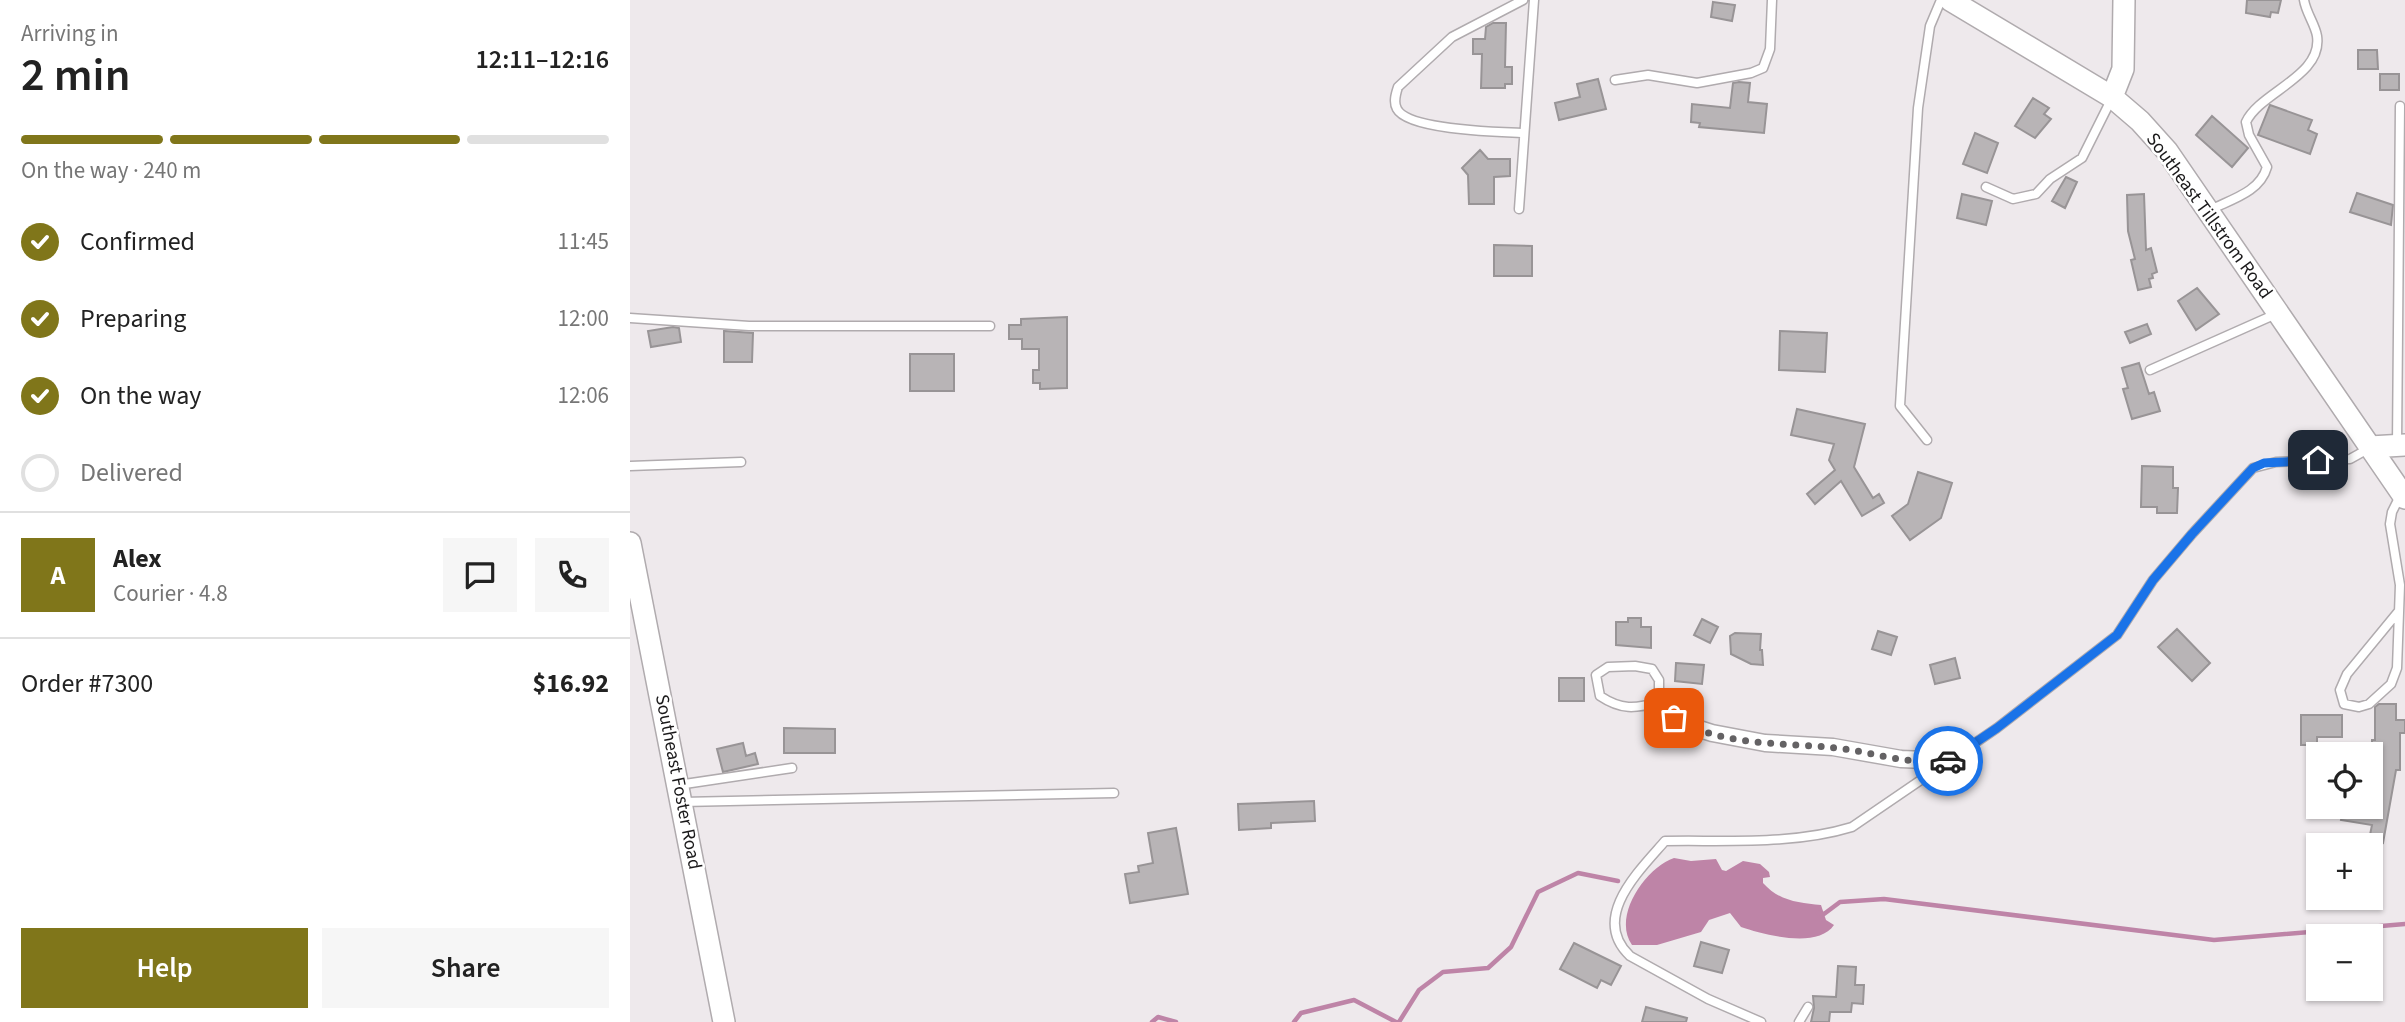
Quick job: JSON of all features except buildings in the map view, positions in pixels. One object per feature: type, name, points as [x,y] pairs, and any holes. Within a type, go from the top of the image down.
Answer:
[{"type":"main road","name":"Southeast Tillstrom Road","points":[[1950,0],[2112,97],[2140,121],[2167,151],[2403,495]]},
{"type":"main road","points":[[2112,97],[2123,69],[2124,0]]},
{"type":"main road","points":[[2370,447],[2401,445]]},
{"type":"main road","name":"Southeast Foster Road","points":[[630,542],[724,1022]]},
{"type":"street","points":[[1659,702],[1674,718],[1687,725],[1765,744],[1833,747],[1900,759],[1949,761]]},
{"type":"lane","points":[[1522,0],[1452,37],[1398,87],[1395,96],[1397,108],[1407,118],[1452,129],[1523,133]]},
{"type":"lane","points":[[1519,209],[1534,0]]},
{"type":"lane","points":[[1615,80],[1648,75],[1697,83],[1751,73],[1763,68],[1770,49],[1772,0]]},
{"type":"lane","points":[[1927,440],[1900,406],[1918,108],[1930,26],[1941,0]]},
{"type":"lane","points":[[2208,210],[2250,191],[2264,178],[2267,167],[2249,135],[2246,122],[2252,110],[2305,70],[2311,59],[2317,37],[2304,0]]},
{"type":"lane","points":[[1986,187],[2013,199],[2036,194],[2050,179],[2082,158],[2112,97]]},
{"type":"lane","points":[[2400,106],[2401,445]]},
{"type":"lane","points":[[2150,370],[2278,313]]},
{"type":"lane","points":[[630,318],[749,326],[990,326]]},
{"type":"lane","points":[[1761,1022],[1708,999],[1630,956],[1620,947],[1616,937],[1615,917],[1631,881],[1665,841],[1790,838],[1832,833],[1853,827],[1997,728],[2117,635],[2153,580],[2253,468],[2276,462],[2350,459],[2370,447]]},
{"type":"lane","points":[[630,466],[741,461]]},
{"type":"lane","points":[[2398,612],[2347,674],[2340,690],[2344,704],[2359,707],[2369,704],[2391,684],[2397,668],[2399,564],[2390,524],[2392,512],[2403,495]]},
{"type":"lane","points":[[1635,666],[1652,669],[1659,680],[1659,702],[1639,708],[1616,707],[1600,696],[1596,676],[1608,667],[1635,666]]},
{"type":"lane","points":[[680,794],[792,768]]},
{"type":"lane","points":[[680,794],[1114,793]]},
{"type":"lane","points":[[1799,1022],[1808,1007]]},
{"type":"shaded area","points":[[1674,858],[1691,861],[1716,859],[1722,870],[1726,871],[1743,861],[1760,864],[1769,872],[1770,877],[1763,878],[1763,883],[1769,889],[1790,900],[1821,905],[1826,920],[1834,925],[1816,937],[1790,938],[1741,927],[1730,913],[1709,920],[1701,932],[1657,945],[1632,945],[1627,934],[1626,921],[1635,895],[1652,872]]},
{"type":"waterway","points":[[1399,1022],[1419,990],[1443,972],[1488,968],[1511,947],[1538,892],[1578,873],[1618,881]]},
{"type":"waterway","points":[[1818,913],[1824,914],[1840,902],[1884,899],[2214,940],[2405,924]]},
{"type":"waterway","points":[[1294,1022],[1301,1013],[1354,1000],[1396,1022]]},
{"type":"waterway","points":[[1152,1022],[1158,1017],[1176,1022]]},
{"type":"way so far","points":[[1674,718],[1712,733],[1765,744],[1833,747],[1873,752],[1900,759],[1948,761]]},
{"type":"route","points":[[1948,761],[1997,728],[2117,635],[2153,580],[2253,468],[2264,463],[2318,460]]}]
